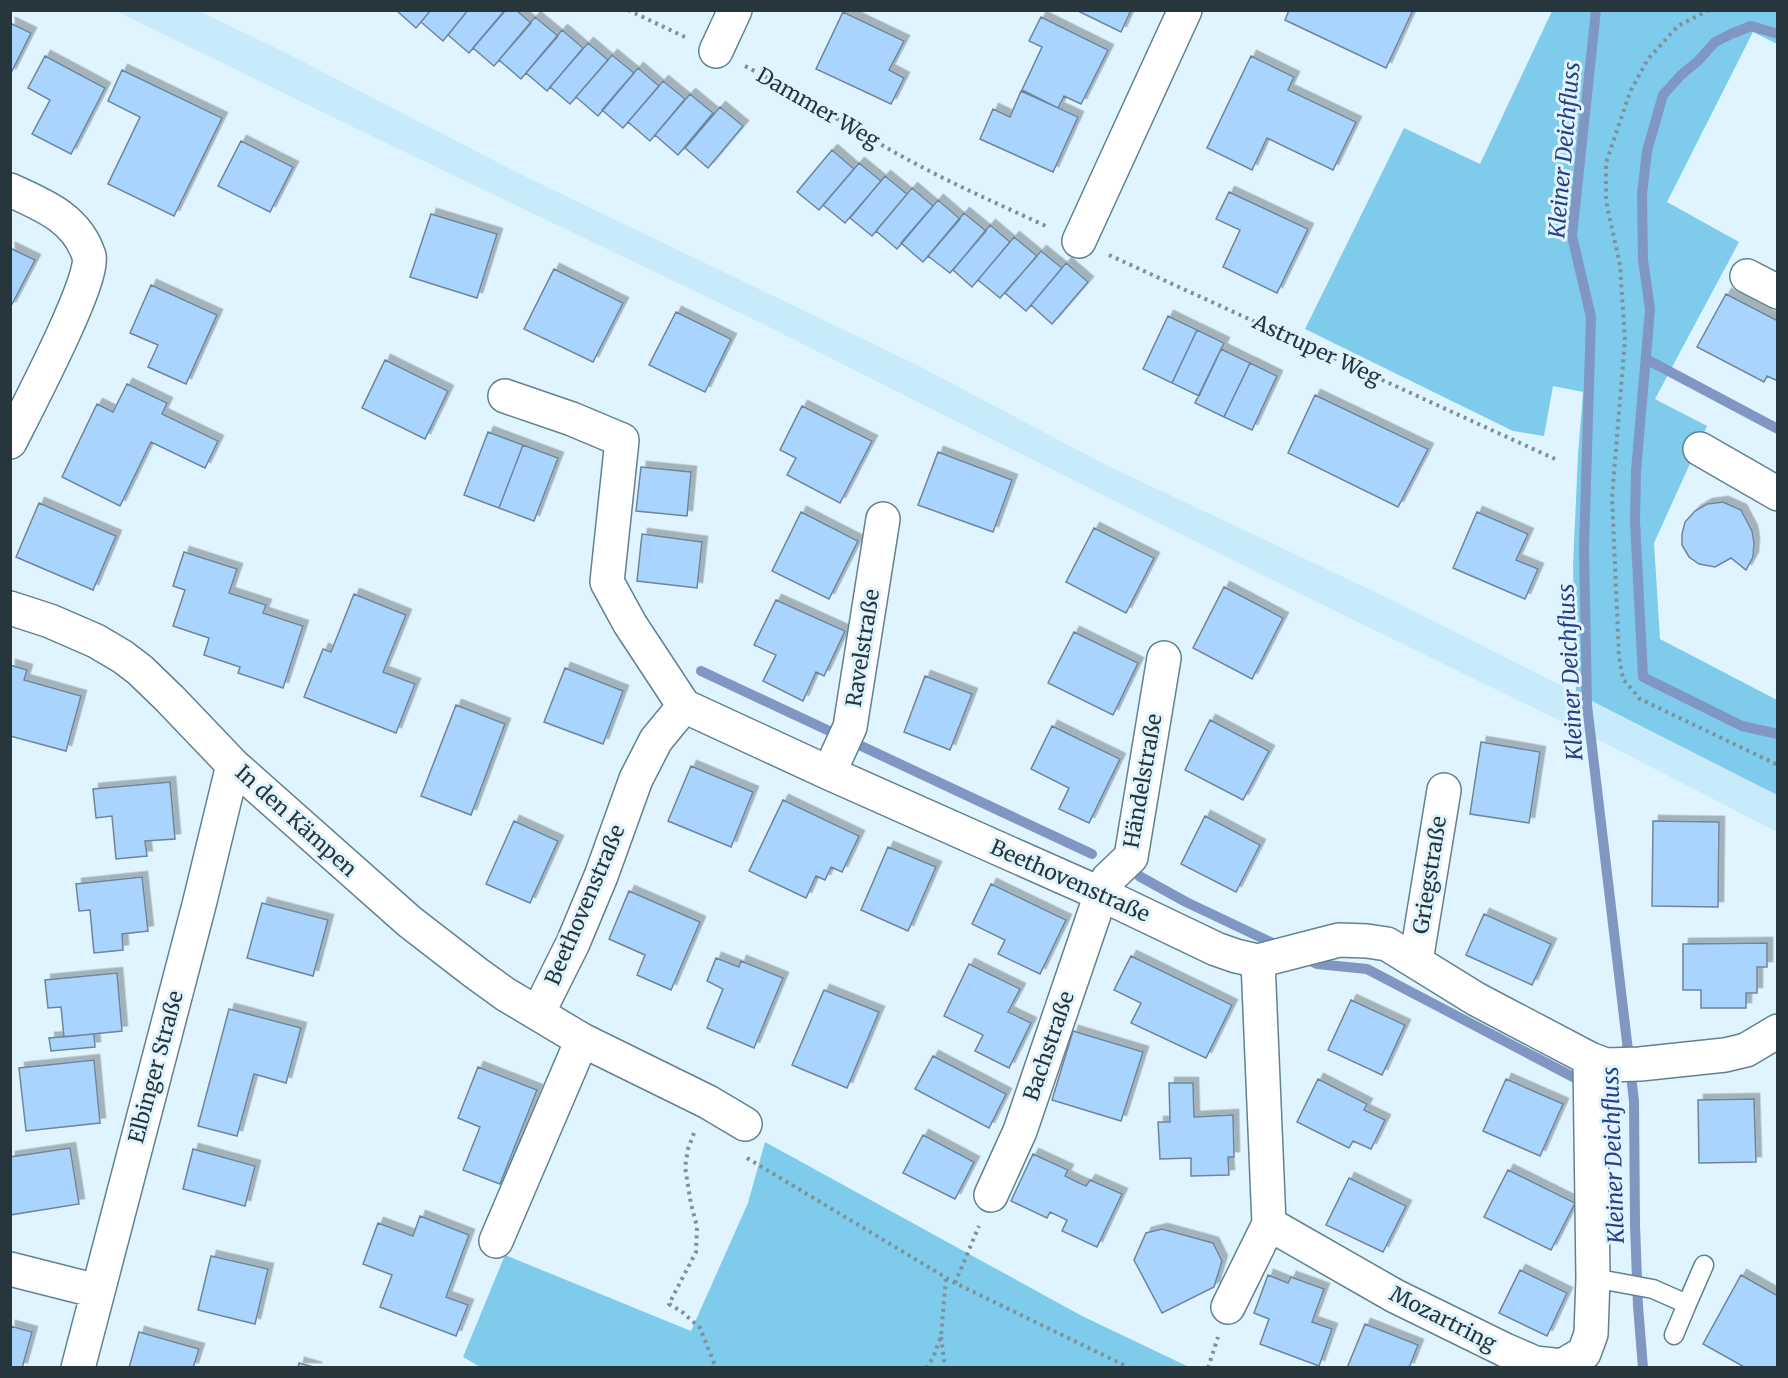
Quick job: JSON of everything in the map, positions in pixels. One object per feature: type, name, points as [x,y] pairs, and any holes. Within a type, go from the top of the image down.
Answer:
[{"type":"street","points":[[716,51],[735,10]]},
{"type":"street","points":[[1079,241],[1185,10]]},
{"type":"street","points":[[10,190],[52,210],[72,224],[90,258],[88,272],[75,307],[10,442]]},
{"type":"street","points":[[1747,276],[1778,292]]},
{"type":"street","points":[[505,396],[572,419],[622,440],[607,582],[630,624],[684,706]]},
{"type":"street","points":[[1700,449],[1778,494]]},
{"type":"street","name":"Ravelstraße","points":[[840,750],[883,519]]},
{"type":"street","name":"In den Kämpen","points":[[10,608],[50,621],[96,641],[123,657],[170,699],[232,765],[410,922],[505,994],[582,1040],[708,1102],[745,1124]]},
{"type":"street","name":"Händelstraße","points":[[1101,894],[1107,879],[1131,857],[1164,658]]},
{"type":"street","name":"Beethovenstraße","points":[[538,1013],[581,924],[636,779],[656,740],[684,706],[840,750],[1101,894],[1216,949],[1236,956],[1266,959],[1339,940],[1387,944],[1595,1075],[1640,1064],[1725,1055],[1746,1050],[1777,1033]]},
{"type":"street","name":"Elbinger Straße","points":[[78,1368],[196,916],[232,765]]},
{"type":"street","name":"Griegstraße","points":[[1416,961],[1444,790]]},
{"type":"street","name":"Bachstraße","points":[[991,1196],[1020,1131],[1101,894]]},
{"type":"street","points":[[1228,1307],[1269,1224],[1266,959]]},
{"type":"street","points":[[496,1240],[582,1040]]},
{"type":"street","name":"Mozartring","points":[[1269,1224],[1395,1296],[1505,1350],[1535,1363],[1563,1366],[1584,1353],[1605,1281],[1595,1075]]},
{"type":"street","points":[[10,1269],[97,1291]]},
{"type":"lane","points":[[1674,1335],[1704,1265]]},
{"type":"lane","points":[[1605,1281],[1653,1289],[1687,1304]]},
{"type":"path","name":"Dammer Weg","points":[[628,10],[716,51],[775,82],[920,167]]},
{"type":"path","points":[[1709,10],[1678,27],[1648,59],[1630,92],[1606,163],[1606,201],[1620,266],[1625,340],[1612,496],[1619,657],[1623,679],[1640,699],[1778,765]]},
{"type":"path","name":"Astruper Weg","points":[[920,167],[1555,459]]},
{"type":"path","points":[[708,1102],[688,1149],[686,1167],[697,1227],[696,1252],[669,1304],[681,1311],[700,1328],[716,1368]]},
{"type":"path","points":[[745,1124],[747,1158],[955,1283],[1130,1368]]},
{"type":"path","points":[[955,1283],[991,1196]]},
{"type":"path","points":[[945,1368],[941,1336],[946,1278]]},
{"type":"path","points":[[926,1368],[933,1358],[941,1336]]},
{"type":"shaded area","points":[[116,11],[199,11],[288,54],[520,174],[919,366],[1102,463],[1394,601],[1777,795],[1777,832],[1585,733],[1266,577],[757,321]]},
{"type":"shaded area","points":[[1552,11],[1777,11],[1777,44],[1753,32],[1667,202],[1739,242],[1655,399],[1707,426],[1654,543],[1660,639],[1777,700],[1777,795],[1576,693],[1573,566],[1583,392],[1553,386],[1544,436],[1513,431],[1305,329],[1404,128],[1480,164]]},
{"type":"shaded area","points":[[765,1142],[1082,1316],[1189,1367],[482,1368],[463,1357],[505,1255],[691,1331],[748,1203]]},
{"type":"building","points":[[396,10],[431,10],[416,28]]},
{"type":"building","points":[[431,10],[468,10],[443,41],[421,22]]},
{"type":"building","points":[[468,10],[505,11],[469,53],[448,35]]},
{"type":"building","points":[[505,10],[516,10],[531,23],[494,66],[473,48]]},
{"type":"building","points":[[1076,10],[1131,10],[1121,32]]},
{"type":"building","points":[[1289,10],[1413,10],[1386,68],[1285,20]]},
{"type":"building","points":[[843,12],[904,41],[889,70],[904,78],[891,104],[816,69]]},
{"type":"building","points":[[535,17],[558,36],[521,79],[499,60]]},
{"type":"building","points":[[1041,17],[1108,50],[1081,104],[1064,96],[1058,108],[1022,90],[1042,47],[1029,41]]},
{"type":"building","points":[[10,23],[31,33],[10,75]]},
{"type":"building","points":[[562,30],[583,48],[547,91],[526,73]]},
{"type":"building","points":[[588,43],[608,60],[570,104],[550,87]]},
{"type":"building","points":[[612,55],[634,73],[598,116],[576,97]]},
{"type":"building","points":[[45,56],[105,88],[71,154],[32,134],[50,100],[28,88]]},
{"type":"building","points":[[1251,56],[1294,77],[1288,90],[1356,122],[1333,170],[1267,138],[1252,170],[1207,148]]},
{"type":"building","points":[[638,68],[659,86],[623,128],[602,110]]},
{"type":"building","points":[[122,70],[222,118],[174,216],[108,184],[140,117],[108,101]]},
{"type":"building","points":[[663,81],[685,99],[650,141],[628,122]]},
{"type":"building","points":[[1021,91],[1078,117],[1053,172],[980,139],[993,109],[1010,117]]},
{"type":"building","points":[[690,94],[713,113],[678,155],[655,135]]},
{"type":"building","points":[[720,107],[743,126],[708,168],[685,148]]},
{"type":"building","points":[[241,141],[293,167],[270,212],[218,186]]},
{"type":"building","points":[[832,150],[854,169],[819,210],[797,192]]},
{"type":"building","points":[[859,163],[881,181],[845,223],[823,205]]},
{"type":"building","points":[[885,176],[907,194],[872,236],[850,218]]},
{"type":"building","points":[[912,188],[933,206],[897,249],[876,231]]},
{"type":"building","points":[[1229,192],[1308,229],[1277,293],[1223,267],[1240,230],[1216,219]]},
{"type":"building","points":[[938,200],[960,219],[923,262],[901,243]]},
{"type":"building","points":[[964,213],[986,231],[950,273],[928,256]]},
{"type":"building","points":[[431,214],[497,234],[477,298],[410,277]]},
{"type":"building","points":[[990,225],[1010,242],[972,287],[953,270]]},
{"type":"building","points":[[1014,237],[1037,256],[1000,298],[978,280]]},
{"type":"building","points":[[10,248],[35,260],[10,308]]},
{"type":"building","points":[[1041,251],[1062,268],[1026,311],[1005,293]]},
{"type":"building","points":[[1066,263],[1088,282],[1052,324],[1031,305]]},
{"type":"building","points":[[554,269],[623,303],[593,362],[524,329]]},
{"type":"building","points":[[151,285],[217,315],[186,384],[148,367],[158,345],[130,333]]},
{"type":"building","points":[[1726,294],[1778,321],[1778,381],[1767,376],[1764,382],[1697,347]]},
{"type":"building","points":[[676,312],[731,339],[705,392],[649,365]]},
{"type":"building","points":[[1168,316],[1197,330],[1172,383],[1143,369]]},
{"type":"building","points":[[1197,330],[1224,343],[1199,396],[1172,383]]},
{"type":"building","points":[[1221,349],[1250,363],[1224,417],[1195,403]]},
{"type":"building","points":[[385,360],[448,391],[425,439],[362,408]]},
{"type":"building","points":[[1250,363],[1277,376],[1252,430],[1224,417]]},
{"type":"building","points":[[127,384],[167,403],[162,414],[218,441],[205,468],[151,442],[120,506],[62,477],[97,404],[113,412]]},
{"type":"building","points":[[1315,395],[1428,449],[1398,507],[1288,453]]},
{"type":"building","points":[[802,406],[872,441],[840,503],[787,475],[796,458],[780,450]]},
{"type":"building","points":[[488,432],[523,445],[499,508],[464,495]]},
{"type":"building","points":[[523,445],[558,458],[534,521],[499,508]]},
{"type":"building","points":[[938,452],[1012,480],[993,532],[918,505]]},
{"type":"building","points":[[641,467],[691,472],[687,516],[636,511]]},
{"type":"building","points":[[1723,502],[1741,510],[1752,531],[1753,557],[1746,570],[1731,558],[1715,567],[1699,564],[1689,557],[1682,545],[1685,522],[1695,511],[1707,504]]},
{"type":"building","points":[[39,503],[116,536],[93,590],[16,557]]},
{"type":"building","points":[[801,512],[858,541],[829,599],[772,571]]},
{"type":"building","points":[[1477,512],[1528,534],[1516,560],[1538,569],[1525,599],[1453,568]]},
{"type":"building","points":[[1094,528],[1154,558],[1126,613],[1066,582]]},
{"type":"building","points":[[642,534],[702,542],[697,588],[637,581]]},
{"type":"building","points":[[184,552],[237,569],[229,593],[266,605],[263,613],[303,626],[283,688],[238,673],[240,667],[204,655],[209,638],[173,626],[185,590],[173,586]]},
{"type":"building","points":[[1224,587],[1283,618],[1252,679],[1193,648]]},
{"type":"building","points":[[354,594],[406,615],[383,672],[415,684],[396,733],[304,697],[323,649],[331,652]]},
{"type":"building","points":[[776,600],[845,631],[824,676],[816,672],[803,701],[763,681],[776,655],[754,645]]},
{"type":"building","points":[[1074,632],[1138,663],[1113,715],[1048,683]]},
{"type":"building","points":[[10,665],[27,670],[24,680],[81,696],[66,751],[10,736]]},
{"type":"building","points":[[565,668],[623,691],[603,744],[544,722]]},
{"type":"building","points":[[925,676],[972,694],[950,750],[904,732]]},
{"type":"building","points":[[456,705],[505,724],[471,815],[421,796]]},
{"type":"building","points":[[1210,720],[1269,751],[1243,800],[1185,770]]},
{"type":"building","points":[[1052,726],[1120,759],[1089,823],[1059,809],[1069,788],[1031,769]]},
{"type":"building","points":[[1481,742],[1540,752],[1529,823],[1470,814]]},
{"type":"building","points":[[691,766],[753,792],[731,847],[668,821]]},
{"type":"building","points":[[170,782],[175,839],[145,841],[147,856],[116,859],[112,816],[96,818],[93,789]]},
{"type":"building","points":[[783,800],[859,836],[842,872],[831,867],[825,880],[816,876],[806,898],[749,871]]},
{"type":"building","points":[[1205,816],[1260,845],[1236,892],[1181,864]]},
{"type":"building","points":[[514,821],[558,841],[530,903],[486,884]]},
{"type":"building","points":[[1653,821],[1719,822],[1718,907],[1652,906]]},
{"type":"building","points":[[888,847],[936,867],[908,931],[861,910]]},
{"type":"building","points":[[142,877],[148,931],[122,934],[123,950],[94,953],[90,910],[79,911],[76,884]]},
{"type":"building","points":[[991,884],[1066,920],[1040,974],[998,954],[1005,940],[972,924]]},
{"type":"building","points":[[629,891],[700,922],[671,990],[637,975],[645,955],[609,939]]},
{"type":"building","points":[[262,903],[328,920],[313,976],[247,958]]},
{"type":"building","points":[[1484,914],[1551,944],[1532,985],[1466,955]]},
{"type":"building","points":[[1767,943],[1767,967],[1757,967],[1757,993],[1746,993],[1746,1008],[1701,1008],[1701,990],[1683,990],[1683,944]]},
{"type":"building","points":[[1131,956],[1232,1005],[1206,1058],[1131,1023],[1141,1003],[1114,990]]},
{"type":"building","points":[[716,958],[739,967],[741,961],[783,978],[754,1048],[707,1028],[723,989],[707,981]]},
{"type":"building","points":[[969,964],[1020,989],[1008,1012],[1031,1023],[1009,1068],[975,1051],[983,1035],[944,1016]]},
{"type":"building","points":[[117,973],[122,1031],[64,1037],[61,1007],[48,1008],[45,980]]},
{"type":"building","points":[[824,990],[879,1012],[847,1088],[792,1065]]},
{"type":"building","points":[[1351,1000],[1405,1025],[1382,1075],[1328,1050]]},
{"type":"building","points":[[229,1009],[301,1028],[286,1083],[254,1074],[237,1136],[198,1126]]},
{"type":"building","points":[[1073,1031],[1143,1052],[1121,1121],[1052,1100]]},
{"type":"building","points":[[94,1034],[95,1047],[51,1051],[49,1038]]},
{"type":"building","points":[[933,1056],[1006,1094],[989,1128],[915,1089]]},
{"type":"building","points":[[94,1060],[100,1123],[26,1131],[19,1068]]},
{"type":"building","points":[[478,1067],[537,1090],[500,1184],[463,1170],[480,1127],[458,1118]]},
{"type":"building","points":[[1318,1079],[1367,1104],[1364,1110],[1385,1120],[1371,1149],[1353,1141],[1349,1148],[1297,1122]]},
{"type":"building","points":[[1506,1079],[1563,1104],[1540,1156],[1483,1131]]},
{"type":"building","points":[[1169,1083],[1193,1083],[1194,1117],[1233,1115],[1234,1157],[1228,1157],[1229,1175],[1191,1176],[1191,1158],[1160,1159],[1158,1122],[1170,1122]]},
{"type":"building","points":[[1754,1099],[1756,1162],[1699,1163],[1698,1100]]},
{"type":"building","points":[[923,1135],[974,1162],[955,1199],[903,1173]]},
{"type":"building","points":[[70,1148],[79,1204],[10,1215],[10,1157]]},
{"type":"building","points":[[193,1149],[255,1166],[245,1206],[183,1189]]},
{"type":"building","points":[[1033,1154],[1068,1170],[1065,1176],[1086,1186],[1090,1180],[1122,1194],[1097,1247],[1062,1231],[1067,1220],[1050,1212],[1047,1218],[1011,1201]]},
{"type":"building","points":[[1508,1170],[1575,1203],[1551,1250],[1484,1217]]},
{"type":"building","points":[[1349,1178],[1406,1206],[1383,1252],[1326,1225]]},
{"type":"building","points":[[420,1216],[469,1235],[446,1297],[468,1305],[456,1336],[380,1307],[392,1275],[363,1264],[378,1223],[413,1236]]},
{"type":"building","points":[[1162,1229],[1213,1243],[1222,1261],[1214,1287],[1162,1313],[1134,1260],[1146,1233]]},
{"type":"building","points":[[211,1256],[268,1269],[255,1324],[198,1310]]},
{"type":"building","points":[[1520,1270],[1567,1293],[1547,1336],[1499,1313]]},
{"type":"building","points":[[1268,1275],[1288,1283],[1291,1277],[1324,1289],[1312,1322],[1332,1329],[1319,1366],[1260,1344],[1269,1319],[1254,1313]]},
{"type":"building","points":[[1741,1275],[1778,1296],[1778,1368],[1746,1368],[1703,1344]]},
{"type":"building","points":[[1365,1324],[1418,1345],[1409,1368],[1347,1368]]},
{"type":"building","points":[[10,1326],[32,1332],[22,1368],[10,1368]]},
{"type":"building","points":[[139,1332],[199,1349],[193,1368],[129,1368]]},
{"type":"building","points":[[299,1363],[317,1368],[298,1368]]},
{"type":"waterway","name":"Kleiner Deichfluss","points":[[1596,10],[1572,236],[1591,317],[1584,548],[1587,705],[1634,1101],[1635,1225],[1643,1368]]},
{"type":"waterway","points":[[1778,34],[1751,26],[1715,42],[1663,95],[1647,151],[1642,194],[1643,260],[1650,309],[1636,471],[1635,521],[1643,677],[1742,726],[1778,734]]},
{"type":"waterway","points":[[1646,359],[1778,429]]},
{"type":"waterway","points":[[701,671],[1092,854]]},
{"type":"waterway","points":[[1139,876],[1186,902],[1281,947]]},
{"type":"waterway","points":[[1303,958],[1317,964],[1367,969],[1617,1100]]}]
